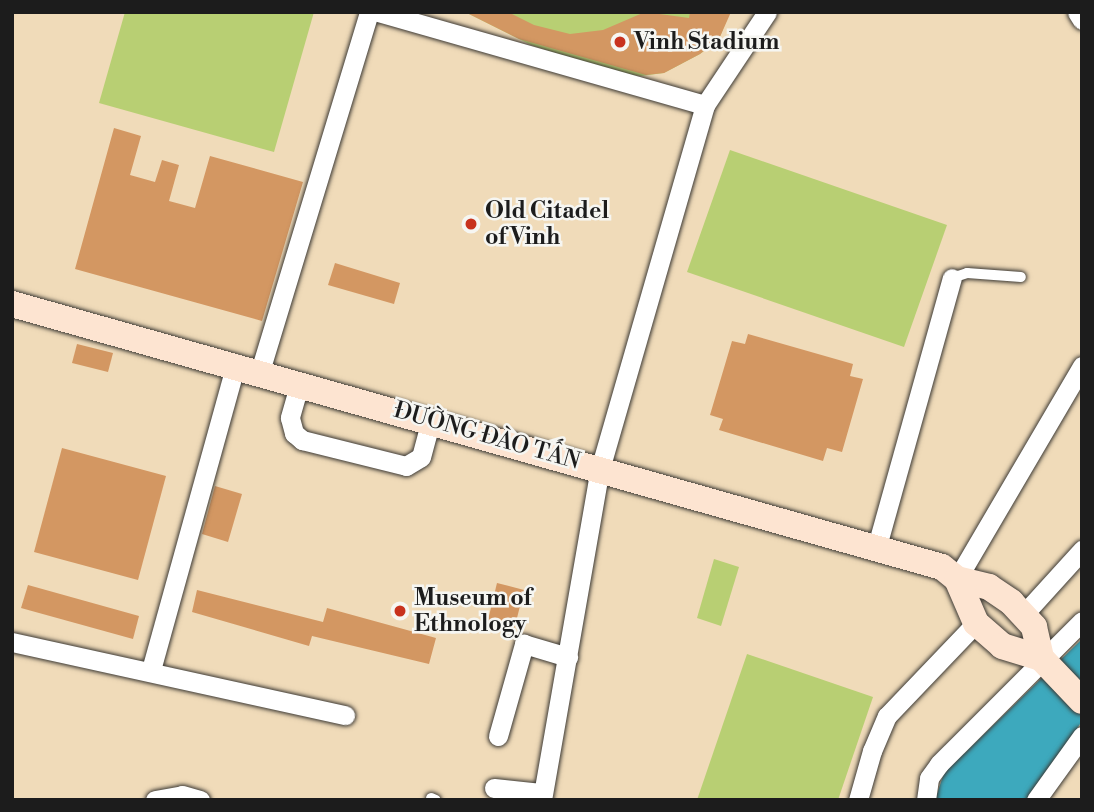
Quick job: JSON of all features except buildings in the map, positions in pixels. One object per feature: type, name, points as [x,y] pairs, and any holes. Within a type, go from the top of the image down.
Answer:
[{"type":"street","points":[[150,670],[248,368],[369,12]]},
{"type":"street","points":[[377,12],[705,106]]},
{"type":"street","points":[[493,794],[542,796],[600,469],[705,106],[767,12]]},
{"type":"street","points":[[1077,12],[1082,20]]},
{"type":"street","points":[[877,546],[952,278]]},
{"type":"street","name":"ĐƯỜNG ĐÀO TẤN","points":[[12,304],[299,382],[877,546],[942,567],[957,579],[989,587],[1023,615],[1034,627],[1044,661]]},
{"type":"street","points":[[957,579],[1082,366]]},
{"type":"street","points":[[299,382],[290,418],[294,433],[302,440],[406,466],[421,457],[430,420]]},
{"type":"street","points":[[1023,615],[1082,550]]},
{"type":"street","name":"ĐƯỜNG ĐÀO TẤN","points":[[957,579],[976,623],[1002,646],[1044,661],[1082,701]]},
{"type":"street","points":[[926,800],[933,771],[1082,621]]},
{"type":"street","points":[[858,800],[872,751],[887,716],[976,623]]},
{"type":"street","points":[[12,642],[150,670],[345,715]]},
{"type":"street","points":[[498,736],[524,644],[568,657]]},
{"type":"street","points":[[1036,800],[1082,736]]},
{"type":"street","points":[[155,800],[182,795],[200,800]]},
{"type":"lane","points":[[952,278],[967,273],[1021,277]]},
{"type":"green space","points":[[125,12],[314,12],[274,152],[99,103]]},
{"type":"green space","name":"Vinh Stadium","points":[[465,12],[730,12],[719,39],[700,54],[664,73],[641,76],[614,73],[531,45]]},
{"type":"green space","points":[[730,150],[947,225],[904,347],[687,272]]},
{"type":"green space","points":[[714,559],[739,567],[721,626],[697,618]]},
{"type":"green space","points":[[747,654],[873,697],[838,800],[697,800]]},
{"type":"water","points":[[1082,639],[1082,721],[1031,800],[935,800],[944,773]]},
{"type":"place","name":"Vinh Stadium","points":[[620,42]]},
{"type":"place","name":"Old Citadel of Vinh","points":[[471,224]]},
{"type":"place","name":"Museum of Ethnology","points":[[400,611]]}]
